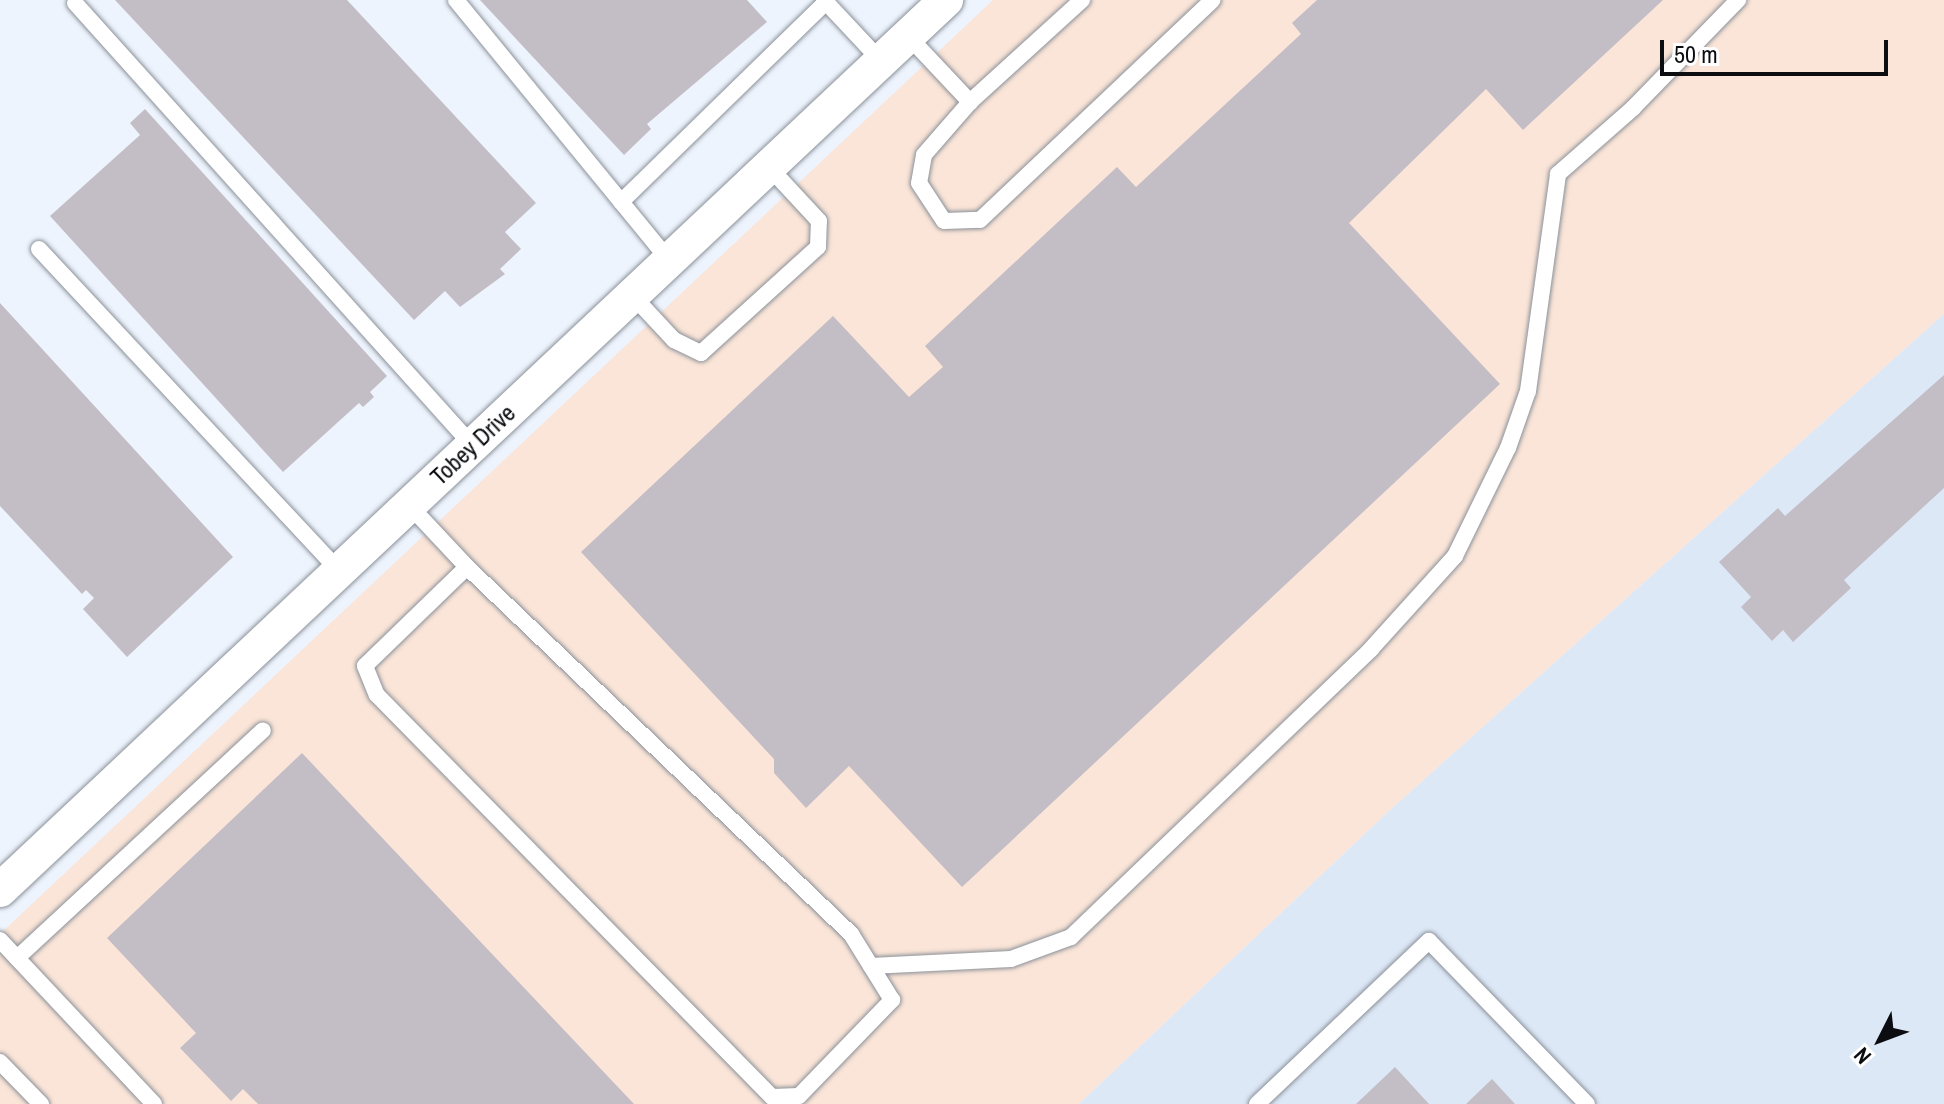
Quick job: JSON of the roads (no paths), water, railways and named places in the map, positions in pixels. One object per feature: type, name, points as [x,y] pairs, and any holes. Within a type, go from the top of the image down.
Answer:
[{"type":"street","name":"Tobey Drive","points":[[0,890],[946,0]]},
{"type":"lane","points":[[456,0],[669,260]]},
{"type":"lane","points":[[1082,0],[970,102],[924,155],[919,183],[944,221],[980,220],[1213,0]]},
{"type":"lane","points":[[871,966],[1011,959],[1071,937],[1381,637],[1455,556],[1508,448],[1528,391],[1558,174],[1633,108],[1738,0]]},
{"type":"lane","points":[[621,202],[825,1],[881,61]]},
{"type":"lane","points":[[75,3],[472,445]]},
{"type":"lane","points":[[908,36],[970,102]]},
{"type":"lane","points":[[632,295],[674,340],[701,353],[818,247],[819,221],[769,167]]},
{"type":"lane","points":[[39,249],[339,571]]},
{"type":"lane","points":[[409,505],[467,567],[851,934],[892,1000],[799,1096],[772,1097],[377,695],[365,666],[467,567]]},
{"type":"lane","points":[[17,958],[263,730]]},
{"type":"lane","points":[[0,940],[154,1104]]},
{"type":"lane","points":[[1257,1104],[1429,941],[1587,1104]]},
{"type":"lane","points":[[0,1062],[41,1104]]}]
